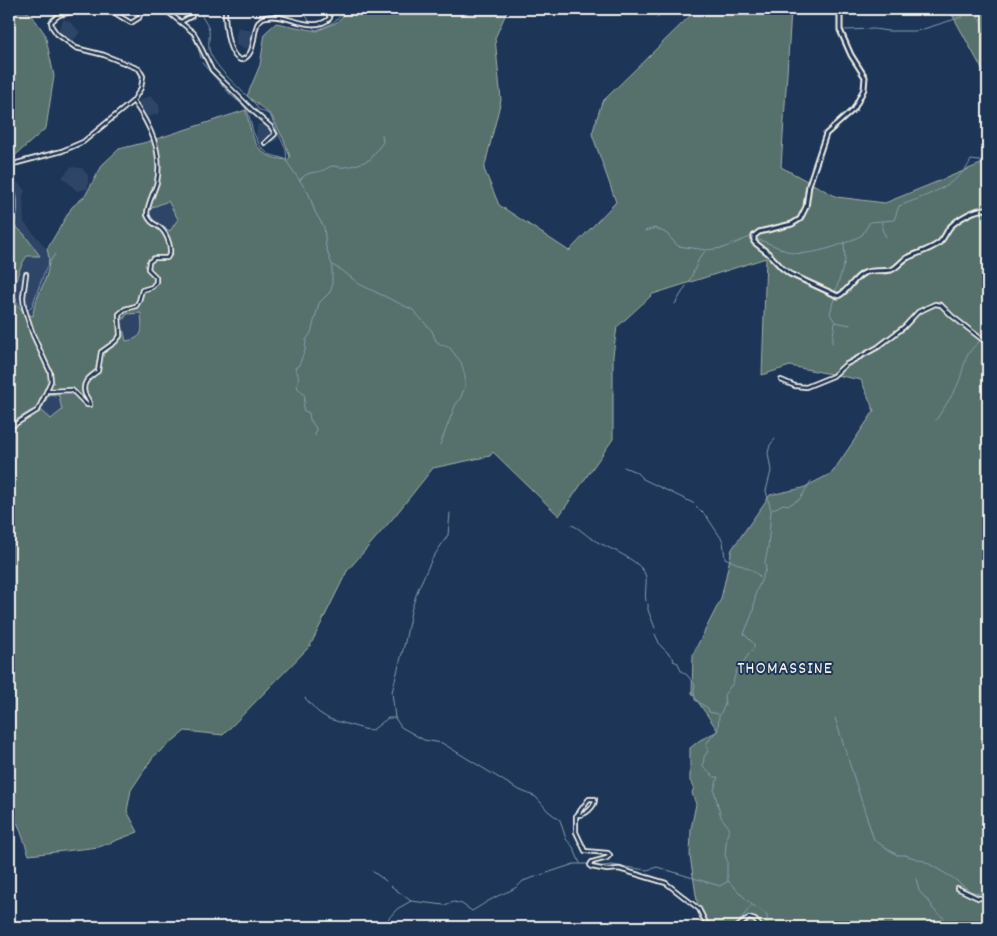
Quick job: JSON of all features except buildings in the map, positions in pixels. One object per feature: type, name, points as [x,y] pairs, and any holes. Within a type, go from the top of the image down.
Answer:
[{"type":"street","points":[[9,167],[67,149],[83,142],[133,102],[139,92],[143,82],[139,68],[104,55],[79,49],[62,38],[53,29],[52,22],[56,17],[84,9]]},
{"type":"street","points":[[108,9],[131,23],[139,18],[142,9]]},
{"type":"street","points":[[164,9],[195,34],[212,70],[248,107],[272,128],[275,134],[265,143]]},
{"type":"street","points":[[171,14],[184,9]]},
{"type":"street","points":[[181,22],[192,17],[192,9]]},
{"type":"street","points":[[225,9],[231,51],[235,57],[241,60],[247,58],[251,52],[257,28],[263,18],[270,16],[303,23],[320,24],[331,17],[328,9]]},
{"type":"street","points":[[840,9],[840,30],[850,55],[865,77],[864,89],[854,109],[826,134],[811,177],[806,207],[800,218],[792,224],[756,234],[754,242],[790,274],[838,296],[857,277],[871,270],[894,268],[905,260],[937,244],[957,222],[980,210],[988,210]]},
{"type":"street","points":[[48,391],[72,390],[87,405],[90,405],[91,403],[85,393],[85,383],[87,379],[98,371],[100,352],[116,342],[120,336],[119,314],[125,309],[136,306],[142,290],[152,287],[156,283],[157,278],[148,269],[149,262],[154,258],[167,258],[170,253],[170,247],[164,233],[147,217],[147,210],[157,181],[158,157],[148,123],[133,102]]},
{"type":"street","points":[[9,428],[38,410],[51,381],[51,375],[33,336],[24,307],[23,295],[26,274]]},
{"type":"street","points":[[781,380],[799,387],[806,387],[833,376],[845,365],[878,347],[904,327],[918,312],[935,304],[942,305],[982,340],[988,339]]},
{"type":"street","points":[[577,814],[585,813],[594,803],[594,799],[589,799],[577,814],[575,818],[576,831],[584,851],[610,855],[607,858],[592,862],[591,867],[607,870],[619,869],[666,883],[699,910],[708,927]]},
{"type":"street","points":[[957,888],[978,898],[988,898]]},
{"type":"street","points":[[737,927],[744,920],[750,918],[761,927]]},
{"type":"shaded area","points":[[64,19],[80,32],[72,42],[57,32]]},
{"type":"shaded area","points":[[238,27],[252,31],[252,44],[245,49],[236,45]]},
{"type":"shaded area","points":[[151,96],[159,105],[160,113],[148,117],[139,105],[139,100]]},
{"type":"shaded area","points":[[270,119],[279,139],[264,147],[256,138],[257,125]]},
{"type":"shaded area","points":[[71,167],[82,168],[88,175],[87,189],[77,191],[62,177]]},
{"type":"shaded area","points":[[9,168],[18,183],[25,190],[23,197],[24,222],[47,249],[49,256],[47,278],[34,317],[23,312],[18,304],[14,286],[22,262],[27,256],[40,256],[24,234],[14,225],[17,213],[14,186],[9,181]]},
{"type":"shaded area","points":[[168,201],[178,219],[169,231],[153,221],[149,212],[153,207]]},
{"type":"shaded area","points":[[141,313],[139,337],[137,340],[126,342],[121,319],[124,319],[127,314]]},
{"type":"shaded area","points":[[49,393],[59,396],[62,410],[51,419],[41,410]]},
{"type":"green space","points":[[9,9],[21,9],[31,14],[45,34],[54,76],[46,128],[9,161]]},
{"type":"green space","points":[[350,9],[508,9],[495,38],[501,100],[484,169],[499,205],[569,251],[616,202],[592,134],[602,102],[697,9],[789,9],[791,11],[781,167],[837,197],[885,203],[988,161],[988,927],[701,927],[690,856],[691,829],[696,804],[692,793],[694,787],[690,781],[690,748],[700,740],[718,731],[692,693],[693,654],[721,599],[732,549],[770,495],[803,488],[832,473],[874,411],[861,380],[790,366],[762,375],[766,258],[653,294],[617,327],[613,355],[613,439],[559,516],[493,452],[490,456],[433,468],[347,571],[310,646],[223,735],[185,731],[153,757],[131,790],[127,811],[138,832],[99,847],[29,855],[18,824],[9,821],[9,181],[13,186],[18,202],[14,225],[24,234],[40,256],[27,256],[17,276],[15,291],[18,305],[25,313],[33,316],[48,268],[47,249],[72,207],[85,196],[103,164],[119,149],[147,142],[246,110],[253,137],[260,149],[265,154],[274,158],[288,160],[290,157],[284,140],[271,115],[247,96],[260,65],[265,33],[276,23],[317,31],[337,22]],"holes":[[[168,201],[178,219],[170,231],[153,222],[149,212],[153,207]],[[141,313],[142,329],[136,338],[126,341],[121,320],[127,314]],[[49,394],[59,396],[62,410],[51,419],[41,410]]]},
{"type":"green space","points":[[949,9],[988,9],[988,80]]},
{"type":"waterway","points":[[160,9],[181,24],[191,34],[201,58]]},
{"type":"waterway","points":[[201,9],[209,30],[209,49],[216,63],[258,109],[270,115],[286,150],[287,162],[309,194],[315,212],[324,227],[326,247],[332,265],[359,284],[413,310],[432,331],[436,341],[449,347],[461,362],[465,376],[465,386],[440,445]]},
{"type":"waterway","points":[[295,9],[307,17],[309,21]]},
{"type":"waterway","points":[[313,27],[315,30],[325,27],[349,9]]},
{"type":"waterway","points":[[657,18],[662,9]]},
{"type":"waterway","points":[[845,30],[917,31],[962,17],[965,9]]},
{"type":"waterway","points":[[968,9],[981,20],[984,33],[988,37]]},
{"type":"waterway","points":[[202,63],[231,95],[244,106],[260,146],[268,154],[285,159]]},
{"type":"waterway","points":[[300,180],[307,174],[322,171],[332,166],[348,167],[371,159],[383,142],[382,134]]},
{"type":"waterway","points":[[756,239],[793,253],[809,253],[838,245],[862,235],[870,222],[894,220],[899,206],[950,183],[966,169],[971,160],[988,162]]},
{"type":"waterway","points":[[9,178],[13,167]]},
{"type":"waterway","points":[[882,222],[882,229],[886,237]]},
{"type":"waterway","points":[[645,231],[655,228],[666,233],[678,246],[706,250],[723,248],[750,237],[752,238]]},
{"type":"waterway","points":[[835,293],[845,261],[844,242]]},
{"type":"waterway","points":[[689,282],[699,259],[706,250]]},
{"type":"waterway","points":[[28,310],[32,306],[46,268],[55,254]]},
{"type":"waterway","points":[[315,436],[316,428],[310,420],[309,413],[303,410],[305,396],[297,387],[298,377],[295,368],[299,365],[305,350],[306,340],[311,333],[319,303],[330,292],[332,287],[332,267]]},
{"type":"waterway","points":[[675,304],[686,286]]},
{"type":"waterway","points":[[832,343],[835,322],[830,314],[834,298]]},
{"type":"waterway","points":[[835,322],[850,325]]},
{"type":"waterway","points":[[985,337],[988,333]]},
{"type":"waterway","points":[[936,420],[957,386],[969,353],[979,342]]},
{"type":"waterway","points":[[9,424],[32,410]]},
{"type":"waterway","points":[[767,927],[767,916],[765,913],[751,904],[728,881],[725,855],[729,831],[728,826],[721,817],[714,790],[718,777],[714,777],[703,767],[704,757],[708,751],[706,744],[718,729],[719,716],[725,705],[724,695],[733,683],[736,671],[754,648],[754,644],[744,634],[753,612],[756,592],[766,569],[765,562],[771,510],[766,491],[771,471],[768,453],[770,445],[775,439]]},
{"type":"waterway","points":[[624,467],[636,472],[643,479],[693,503],[707,517],[723,541],[725,558],[749,569],[760,577]]},
{"type":"waterway","points":[[772,510],[783,504],[789,505],[800,499],[811,481]]},
{"type":"waterway","points":[[450,513],[448,535],[432,559],[418,589],[411,611],[392,692],[395,718],[401,727],[424,740],[442,743],[517,789],[536,797],[548,811],[560,820],[566,839],[573,847],[580,863]]},
{"type":"waterway","points":[[572,525],[591,538],[630,559],[642,569],[646,577],[646,601]]},
{"type":"waterway","points":[[648,604],[648,610],[655,628]]},
{"type":"waterway","points":[[655,634],[660,645],[674,659],[673,661],[678,663],[681,671],[695,685],[695,700],[708,708],[709,712],[718,714]]},
{"type":"waterway","points":[[305,698],[318,712],[329,719],[371,731],[388,718],[395,718]]},
{"type":"waterway","points":[[835,718],[874,840],[897,855],[905,855],[924,861],[953,878],[970,891],[982,894],[988,893]]},
{"type":"waterway","points":[[391,886],[411,901],[444,905],[454,902],[462,904],[472,911],[513,889],[523,881],[574,864],[587,864]]},
{"type":"waterway","points":[[596,867],[611,865],[647,870],[657,867],[720,886],[728,881]]},
{"type":"waterway","points":[[372,871],[386,881]]},
{"type":"waterway","points":[[916,878],[919,891],[932,905],[932,908],[954,927]]},
{"type":"waterway","points":[[388,919],[397,909],[411,901]]},
{"type":"waterway","points":[[735,927],[751,906]]},
{"type":"district","name":"THOMASSINE","points":[[785,667]]}]
